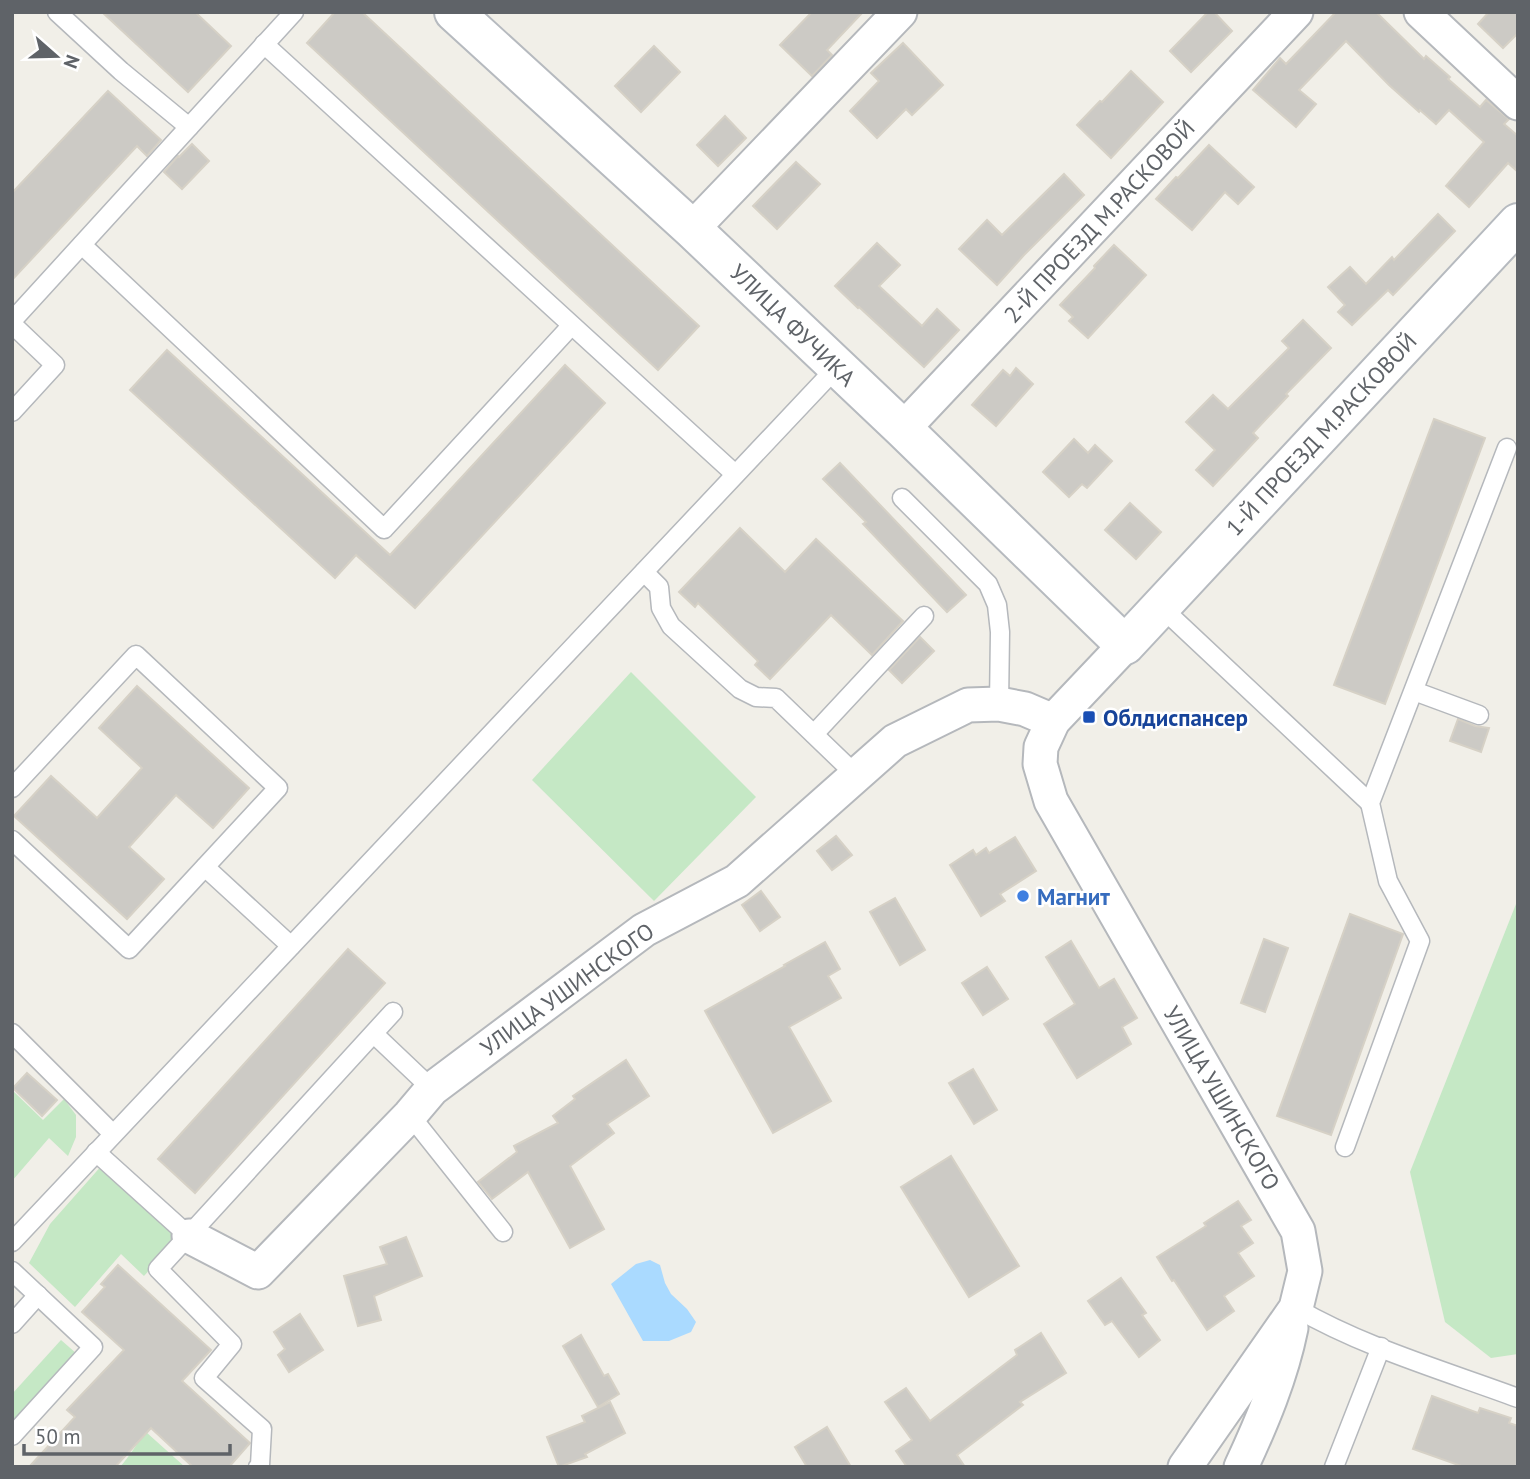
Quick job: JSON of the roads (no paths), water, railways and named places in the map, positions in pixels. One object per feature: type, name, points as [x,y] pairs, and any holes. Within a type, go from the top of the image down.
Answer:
[{"type":"street","points":[[692,229],[900,12]]},
{"type":"street","name":"2-Й ПРОЕЗД М.РАСКОВОЙ","points":[[903,429],[1296,12]]},
{"type":"street","points":[[1421,12],[1518,103]]},
{"type":"street","name":"УЛИЦА ФУЧИКА","points":[[462,15],[903,429],[1125,645]]},
{"type":"street","name":"1-Й ПРОЕЗД М.РАСКОВОЙ","points":[[1125,645],[1518,223]]},
{"type":"street","name":"УЛИЦА УШИНСКОГО","points":[[1125,645],[1053,721],[1041,747],[1040,764],[1051,801],[1298,1231],[1305,1272],[1296,1308],[1185,1467]]},
{"type":"street","name":"УЛИЦА УШИНСКОГО","points":[[190,1236],[258,1272],[432,1089],[644,930],[737,881],[895,741],[968,705],[999,704],[1025,709],[1053,721]]},
{"type":"street","points":[[1241,1467],[1285,1357],[1296,1308]]},
{"type":"lane","points":[[57,12],[121,71],[189,127]]},
{"type":"lane","points":[[12,412],[55,365],[12,323],[294,12]]},
{"type":"lane","points":[[264,44],[735,474]]},
{"type":"lane","points":[[82,245],[384,529],[571,326]]},
{"type":"lane","points":[[12,1242],[837,367]]},
{"type":"lane","points":[[1370,803],[1507,448]]},
{"type":"lane","points":[[902,498],[988,584],[997,605],[1000,632],[999,704]]},
{"type":"lane","points":[[644,572],[659,587],[661,608],[671,626],[740,689],[757,697],[776,698],[856,775]]},
{"type":"lane","points":[[1161,607],[1370,803],[1388,881],[1420,941],[1345,1147]]},
{"type":"lane","points":[[814,734],[924,616]]},
{"type":"lane","points":[[12,788],[136,655],[278,788],[129,949],[12,840]]},
{"type":"lane","points":[[1413,691],[1479,715]]},
{"type":"lane","points":[[205,867],[291,946]]},
{"type":"lane","points":[[258,1467],[262,1429],[204,1378],[232,1344],[158,1269],[393,1012]]},
{"type":"lane","points":[[12,1033],[113,1134]]},
{"type":"lane","points":[[373,1034],[432,1089]]},
{"type":"lane","points":[[410,1115],[503,1232]]},
{"type":"lane","points":[[96,1152],[190,1236]]},
{"type":"lane","points":[[12,1271],[93,1347],[12,1436]]},
{"type":"lane","points":[[12,1324],[38,1295]]},
{"type":"lane","points":[[1296,1308],[1322,1323],[1381,1347],[1518,1398]]},
{"type":"lane","points":[[1334,1467],[1381,1347]]},
{"type":"water","points":[[650,1260],[660,1265],[671,1294],[696,1322],[691,1332],[669,1341],[643,1341],[611,1284],[636,1264]]},
{"type":"place","name":"Облдиспансер","points":[[1089,717]]},
{"type":"place","name":"Магнит","points":[[1023,896]]}]
